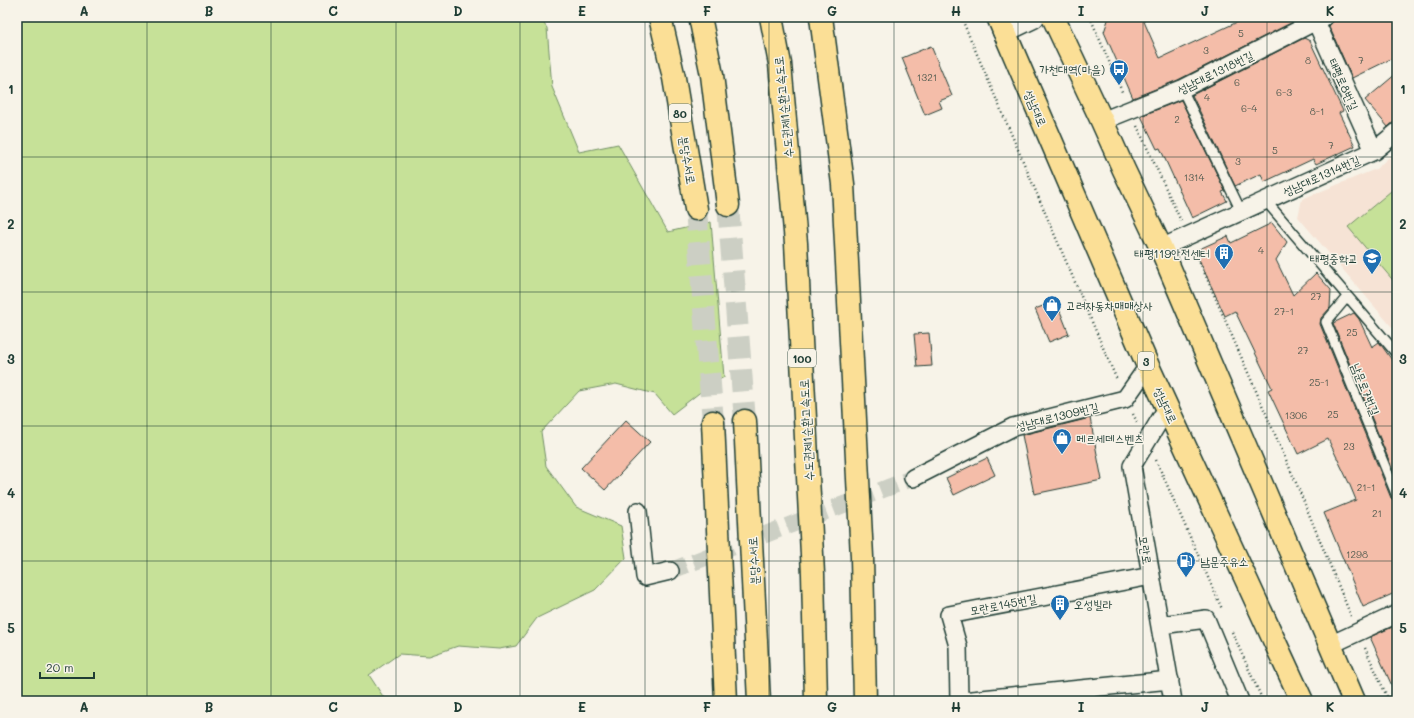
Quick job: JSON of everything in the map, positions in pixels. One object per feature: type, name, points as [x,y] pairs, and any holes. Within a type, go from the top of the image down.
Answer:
[{"type":"main road","name":"분당수서로","points":[[660,17],[674,78],[696,209]]},
{"type":"main road","points":[[700,17],[712,75],[728,205]]},
{"type":"main road","name":"수도권제1순환고속도로","points":[[771,17],[780,64],[796,243],[813,574],[816,701]]},
{"type":"main road","points":[[821,17],[843,184],[862,557],[865,701]]},
{"type":"main road","points":[[1001,24],[1033,17]]},
{"type":"main road","points":[[1053,17],[1162,248],[1354,701]]},
{"type":"main road","name":"성남대로","points":[[1001,24],[1148,366],[1302,701]]},
{"type":"main road","name":"분당수서로","points":[[745,421],[759,701]]},
{"type":"main road","points":[[713,422],[726,701]]},
{"type":"street","name":"성남대로1318번길","points":[[1102,122],[1182,89],[1318,18]]},
{"type":"street","name":"태평로8번길","points":[[1318,18],[1374,152]]},
{"type":"street","name":"성남대로1314번길","points":[[1162,248],[1265,200],[1374,152],[1397,132]]},
{"type":"street","points":[[1124,399],[1148,366]]},
{"type":"street","name":"성남대로1309번길","points":[[914,478],[1013,427],[1124,399]]},
{"type":"street","name":"모란로","points":[[1167,408],[1132,466],[1173,701]]},
{"type":"street","points":[[638,511],[645,577],[670,571]]},
{"type":"street","name":"모란로145번길","points":[[960,701],[958,646],[949,615],[1151,576]]},
{"type":"street","points":[[1330,645],[1358,632],[1396,618]]},
{"type":"street","points":[[1160,625],[1206,619],[1240,701]]},
{"type":"street","points":[[960,701],[1170,680]]},
{"type":"lane","points":[[1182,89],[1241,211]]},
{"type":"lane","points":[[1265,200],[1397,354]]},
{"type":"lane","name":"남문로7번길","points":[[1347,297],[1326,322],[1397,496]]},
{"type":"path","points":[[961,17],[1124,399],[1147,442],[1222,610]]},
{"type":"path","points":[[1090,17],[1130,110],[1188,236],[1298,485],[1358,632],[1389,701]]},
{"type":"path","points":[[1229,625],[1263,701]]},
{"type":"shaded area","name":"태평중학교","points":[[1397,150],[1397,333],[1298,217],[1302,199],[1376,169]]},
{"type":"green space","points":[[17,17],[539,17],[547,28],[552,87],[579,152],[618,144],[668,232],[711,222],[724,377],[703,390],[672,414],[655,394],[616,384],[579,391],[541,432],[546,466],[576,507],[621,526],[626,558],[595,590],[537,618],[516,646],[499,649],[458,646],[429,656],[399,654],[369,675],[386,701],[17,701]]},
{"type":"green space","points":[[1397,186],[1397,285],[1348,227]]},
{"type":"building","points":[[1109,17],[1142,17],[1160,58],[1248,17],[1298,17],[1297,20],[1178,80],[1133,98],[1104,32]]},
{"type":"building","points":[[1334,17],[1397,17],[1397,56],[1352,78],[1329,26],[1333,22]]},
{"type":"building","points":[[1304,38],[1310,41],[1343,111],[1339,113],[1355,146],[1316,164],[1313,159],[1264,182],[1261,174],[1235,186],[1192,95]]},
{"type":"building","points":[[931,46],[952,96],[939,101],[942,108],[925,115],[902,58]]},
{"type":"building","points":[[1397,73],[1397,119],[1388,127],[1365,100]]},
{"type":"building","points":[[1181,100],[1225,191],[1222,192],[1227,201],[1192,218],[1160,148],[1157,149],[1141,116]]},
{"type":"building","points":[[1272,223],[1287,242],[1276,260],[1293,295],[1316,273],[1331,290],[1330,308],[1321,318],[1320,324],[1391,498],[1397,502],[1397,592],[1363,607],[1324,513],[1356,500],[1349,483],[1328,439],[1298,454],[1268,390],[1272,388],[1235,311],[1225,316],[1195,251],[1228,236],[1231,243]]},
{"type":"building","name":"고려자동차매매상사","points":[[1056,301],[1069,334],[1049,342],[1035,309]]},
{"type":"building","points":[[1354,313],[1359,319],[1372,347],[1379,342],[1397,367],[1397,480],[1333,323]]},
{"type":"building","points":[[929,333],[932,366],[917,367],[914,334]]},
{"type":"building","name":"메르세데스벤츠","points":[[1090,418],[1102,480],[1034,494],[1022,435]]},
{"type":"building","points":[[626,420],[650,442],[605,490],[581,468]]},
{"type":"building","points":[[987,458],[995,475],[954,495],[946,478]]},
{"type":"building","points":[[1397,625],[1397,697],[1370,637]]},
{"type":"tunnel","points":[[728,205],[745,421]]},
{"type":"tunnel","points":[[696,209],[713,422]]},
{"type":"tunnel","points":[[670,571],[913,478]]},
{"type":"place","name":"가천대역(마을)","points":[[1119,86]]},
{"type":"place","name":"태평119안전센터","points":[[1224,270]]},
{"type":"place","name":"태평중학교","points":[[1372,275]]},
{"type":"place","name":"고려자동차매매상사","points":[[1052,322]]},
{"type":"place","name":"메르세데스벤츠","points":[[1062,455]]},
{"type":"place","name":"남문주유소","points":[[1186,578]]},
{"type":"place","name":"오성빌라","points":[[1060,621]]}]
